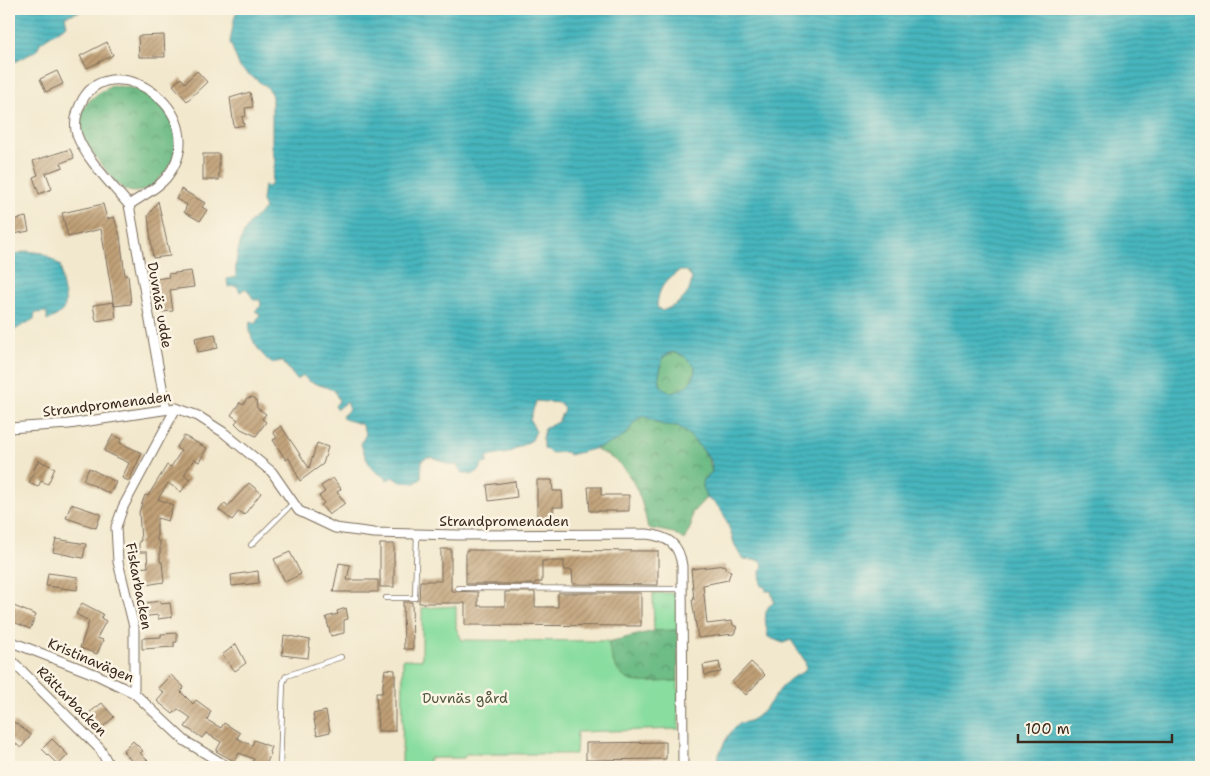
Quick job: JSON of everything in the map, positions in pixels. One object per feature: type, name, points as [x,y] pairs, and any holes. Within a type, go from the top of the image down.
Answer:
[{"type":"street","name":"Duvnäs udde","points":[[129,205],[164,180],[177,163],[181,142],[177,124],[168,107],[159,96],[130,81],[117,80],[99,84],[86,94],[78,107],[75,121],[77,134],[84,148],[129,205],[166,410]]},
{"type":"street","name":"Strandpromenaden","points":[[9,428],[69,424],[176,408],[198,416],[223,432],[272,472],[299,511],[335,528],[374,533],[661,536],[669,539],[678,550],[682,566],[683,767]]},
{"type":"street","name":"Fiskarbacken","points":[[134,693],[134,627],[118,562],[116,527],[123,507],[176,408]]},
{"type":"street","name":"Kristinavägen","points":[[9,641],[97,675],[134,693],[185,741],[228,767]]},
{"type":"street","name":"Rättarbacken","points":[[9,658],[100,749],[110,767]]},
{"type":"lane","points":[[251,545],[293,502]]},
{"type":"lane","points":[[386,598],[416,598],[417,534]]},
{"type":"lane","points":[[458,588],[682,590]]},
{"type":"lane","points":[[280,767],[283,683],[286,676],[341,657]]},
{"type":"lane","name":"Strandpromenaden","points":[[589,767],[683,767]]},
{"type":"green space","points":[[112,86],[134,89],[152,97],[166,111],[175,131],[177,147],[166,171],[153,185],[138,192],[122,188],[116,183],[85,141],[81,127],[82,113],[87,104],[94,96]]},
{"type":"green space","points":[[673,352],[684,356],[695,367],[695,372],[688,384],[672,393],[661,386],[659,376],[663,357]]},
{"type":"green space","points":[[643,416],[651,418],[656,423],[680,427],[701,446],[708,459],[712,472],[702,481],[706,498],[692,513],[691,526],[684,540],[674,533],[648,528],[638,492],[626,471],[608,456],[596,450]]},
{"type":"green space","points":[[653,593],[677,593],[678,630],[654,631]]},
{"type":"green space","name":"Duvnäs gård","points":[[456,606],[456,628],[462,640],[608,641],[617,669],[631,681],[678,681],[679,729],[577,732],[576,754],[466,754],[464,758],[429,758],[429,767],[402,767],[403,659],[422,660],[422,608]]},
{"type":"green space","points":[[678,630],[678,681],[631,681],[623,677],[617,669],[608,642],[654,631]]},
{"type":"water","points":[[9,9],[101,9],[85,10],[65,16],[67,25],[41,42],[36,51],[17,61],[9,62]]},
{"type":"water","points":[[239,9],[1201,9],[1201,767],[715,767],[724,744],[735,727],[739,723],[755,718],[790,679],[806,668],[805,661],[791,640],[783,643],[768,637],[766,613],[767,609],[774,602],[771,591],[766,591],[765,587],[761,586],[760,571],[763,566],[761,561],[743,559],[734,543],[725,517],[714,503],[706,498],[702,481],[712,472],[711,462],[704,451],[678,426],[663,425],[643,416],[635,421],[625,435],[613,442],[598,448],[569,455],[567,452],[551,453],[544,448],[542,438],[545,428],[558,422],[564,409],[560,403],[536,401],[530,420],[536,431],[532,440],[508,453],[487,457],[487,463],[482,464],[480,470],[472,475],[463,473],[456,465],[430,457],[422,460],[421,479],[415,483],[401,482],[393,477],[387,480],[376,472],[366,457],[361,443],[366,434],[361,424],[344,419],[342,416],[349,410],[346,402],[337,409],[335,406],[339,401],[334,390],[308,381],[303,375],[297,380],[282,361],[271,363],[259,350],[250,333],[250,322],[255,324],[260,314],[255,311],[261,306],[260,300],[254,300],[246,288],[240,292],[237,286],[228,287],[227,279],[236,277],[237,256],[243,234],[252,221],[265,209],[262,201],[264,185],[268,187],[271,185],[275,162],[272,146],[272,96],[268,88],[240,68],[230,42],[235,15]],"holes":[[[679,271],[687,271],[692,279],[691,286],[682,300],[662,311],[657,307],[660,290],[669,278]],[[672,352],[684,356],[695,367],[693,377],[688,384],[672,393],[661,386],[659,376],[663,357]]]},
{"type":"water","points":[[26,251],[43,253],[60,265],[65,305],[60,313],[47,321],[47,312],[35,313],[34,319],[9,333],[9,257]]},
{"type":"building","points":[[164,35],[165,57],[139,57],[138,36]]},
{"type":"building","points":[[107,42],[113,55],[87,68],[80,56]]},
{"type":"building","points":[[57,71],[63,84],[46,92],[40,79]]},
{"type":"building","points":[[197,71],[207,82],[187,101],[173,85],[181,78],[185,83]]},
{"type":"building","points":[[250,92],[253,107],[245,108],[246,116],[242,117],[244,125],[234,127],[230,98]]},
{"type":"building","points":[[70,149],[74,158],[61,163],[63,167],[46,173],[52,189],[39,194],[33,177],[38,175],[33,161]]},
{"type":"building","points":[[203,154],[219,154],[219,180],[203,180]]},
{"type":"building","points":[[181,189],[205,203],[202,207],[207,210],[200,221],[184,212],[187,205],[176,199]]},
{"type":"building","points":[[158,201],[170,256],[153,258],[148,216]]},
{"type":"building","points":[[103,204],[107,219],[114,217],[120,236],[125,276],[128,275],[131,304],[114,306],[101,229],[68,237],[62,213]]},
{"type":"building","points":[[26,217],[29,231],[9,235],[9,221]]},
{"type":"building","points":[[191,271],[194,287],[170,290],[173,311],[160,312],[156,279],[169,277],[168,274]]},
{"type":"building","points":[[114,302],[116,318],[96,321],[93,305]]},
{"type":"building","points":[[215,334],[218,348],[198,352],[195,338]]},
{"type":"building","points":[[252,397],[256,399],[257,408],[266,414],[262,419],[266,422],[256,436],[241,429],[235,423],[238,420],[231,415],[240,402],[243,404],[247,398]]},
{"type":"building","points":[[281,426],[309,468],[317,443],[328,447],[323,464],[300,481],[289,458],[286,460],[273,440],[277,438],[273,432]]},
{"type":"building","points":[[113,435],[122,439],[120,443],[142,453],[129,481],[122,478],[129,463],[104,451]]},
{"type":"building","points":[[184,436],[207,448],[199,462],[194,459],[184,475],[190,479],[181,492],[168,483],[158,499],[173,505],[168,521],[157,518],[157,541],[160,541],[160,562],[162,562],[164,582],[139,586],[138,568],[148,567],[147,552],[139,552],[139,541],[141,541],[139,512],[145,495],[148,496],[167,465],[171,467],[181,451],[176,448]]},
{"type":"building","points":[[38,460],[55,468],[48,484],[41,481],[38,487],[29,483]]},
{"type":"building","points":[[89,468],[116,482],[110,494],[83,480]]},
{"type":"building","points":[[333,478],[341,489],[337,492],[345,503],[329,515],[321,505],[324,503],[319,496],[325,492],[321,486]]},
{"type":"building","points":[[537,480],[552,480],[553,491],[562,491],[563,507],[553,507],[553,519],[537,520]]},
{"type":"building","points":[[515,481],[517,497],[489,501],[487,485]]},
{"type":"building","points":[[249,483],[261,493],[244,515],[239,511],[232,520],[219,510],[225,503],[228,506]]},
{"type":"building","points":[[588,487],[601,487],[601,495],[629,495],[629,511],[590,511]]},
{"type":"building","points":[[71,504],[101,514],[96,528],[66,518]]},
{"type":"building","points":[[56,539],[86,544],[83,558],[53,552]]},
{"type":"building","points":[[380,544],[394,544],[394,587],[380,587]]},
{"type":"building","points":[[441,549],[451,549],[451,591],[478,592],[478,606],[505,606],[505,592],[535,592],[535,607],[558,607],[558,593],[641,593],[641,626],[465,625],[465,603],[419,603],[420,581],[441,581]]},
{"type":"building","points":[[466,550],[658,551],[658,585],[573,584],[572,570],[564,570],[564,561],[542,561],[542,582],[535,582],[535,584],[466,584]]},
{"type":"building","points":[[290,552],[301,574],[285,582],[274,559]]},
{"type":"building","points":[[339,563],[350,565],[347,580],[378,580],[378,592],[333,592]]},
{"type":"building","points":[[725,565],[725,569],[731,571],[728,580],[703,585],[707,624],[732,621],[733,625],[737,627],[734,634],[698,638],[692,600],[694,600],[691,569]]},
{"type":"building","points":[[258,571],[259,583],[232,586],[231,575]]},
{"type":"building","points":[[48,573],[78,577],[77,590],[46,586]]},
{"type":"building","points":[[160,601],[161,604],[170,603],[172,617],[158,619],[158,615],[141,617],[139,604]]},
{"type":"building","points":[[403,602],[412,602],[413,649],[404,649]]},
{"type":"building","points":[[82,603],[103,614],[101,618],[106,621],[97,638],[103,640],[97,654],[80,648],[89,621],[76,614]]},
{"type":"building","points":[[11,605],[36,615],[30,629],[9,620]]},
{"type":"building","points":[[346,608],[348,619],[344,620],[344,633],[331,636],[326,617],[338,614],[337,611]]},
{"type":"building","points":[[177,633],[177,642],[174,642],[174,647],[142,649],[142,638],[161,637],[161,634]]},
{"type":"building","points":[[284,635],[310,640],[308,658],[282,655]]},
{"type":"building","points":[[236,644],[246,663],[235,671],[222,655]]},
{"type":"building","points":[[719,662],[721,672],[705,675],[703,665]]},
{"type":"building","points":[[751,662],[765,675],[746,695],[732,682]]},
{"type":"building","points":[[385,669],[395,670],[395,731],[378,731],[376,693],[382,693]]},
{"type":"building","points":[[171,675],[184,687],[181,692],[193,704],[196,700],[211,711],[207,720],[221,728],[224,723],[240,733],[237,738],[244,742],[252,745],[254,740],[271,747],[269,752],[271,753],[265,767],[250,767],[254,759],[239,753],[234,761],[216,751],[221,742],[206,733],[202,738],[185,727],[191,718],[178,709],[173,714],[157,701],[164,693],[158,688]]},
{"type":"building","points":[[102,703],[114,717],[102,728],[89,713]]},
{"type":"building","points":[[326,711],[330,732],[317,735],[313,714]]},
{"type":"building","points":[[14,722],[31,735],[21,748],[9,738],[9,729]]},
{"type":"building","points":[[52,739],[68,755],[58,765],[42,749]]},
{"type":"building","points":[[133,741],[143,751],[140,753],[148,761],[142,767],[137,767],[123,751]]},
{"type":"building","points":[[666,742],[666,759],[586,760],[586,743]]}]
